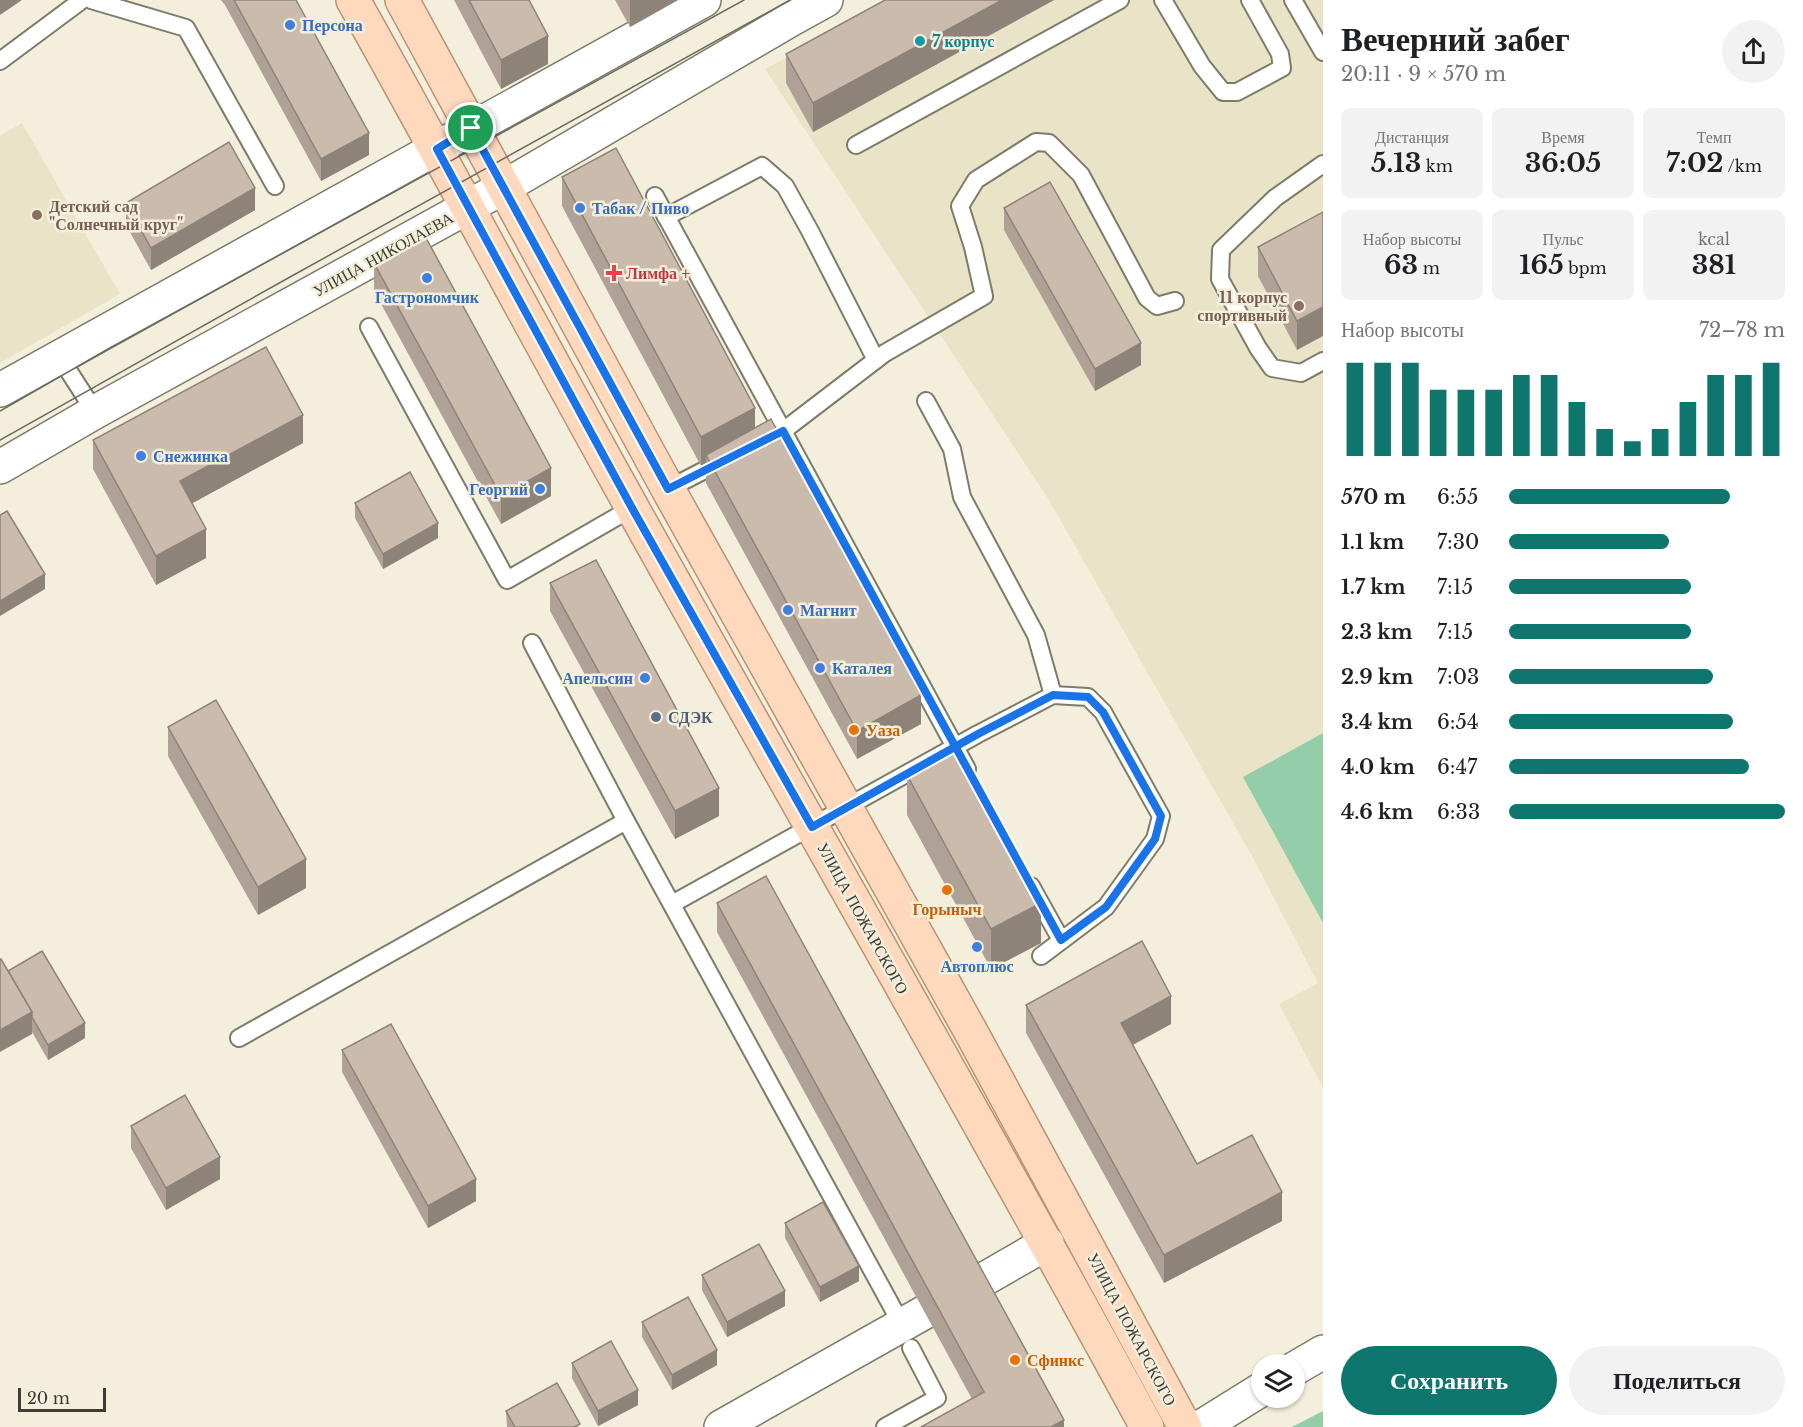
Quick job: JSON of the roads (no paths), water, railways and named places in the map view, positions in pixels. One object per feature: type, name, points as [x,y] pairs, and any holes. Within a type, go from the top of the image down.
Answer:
[{"type":"main road","name":"УЛИЦА ПОЖАРСКОГО","points":[[353,0],[437,149],[632,508],[1047,1243],[1147,1427]]},
{"type":"main road","name":"УЛИЦА ПОЖАРСКОГО","points":[[402,0],[668,489],[847,808],[1185,1427]]},
{"type":"street","points":[[0,390],[704,0]]},
{"type":"street","name":"УЛИЦА НИКОЛАЕВА","points":[[0,467],[95,412],[504,187],[826,0]]},
{"type":"street","points":[[974,1285],[1047,1243]]},
{"type":"street","points":[[721,1427],[913,1328]]},
{"type":"street","points":[[1305,1363],[1323,1352]]},
{"type":"street","points":[[1202,1427],[1251,1396]]},
{"type":"lane","points":[[0,61],[82,0]]},
{"type":"lane","points":[[91,0],[186,28],[275,186]]},
{"type":"lane","points":[[856,146],[1120,0]]},
{"type":"lane","points":[[1163,0],[1202,66],[1223,92],[1237,92],[1282,68],[1280,54],[1250,0]]},
{"type":"lane","points":[[1293,0],[1323,52]]},
{"type":"lane","points":[[762,441],[783,431],[876,360],[984,296],[973,246],[960,206],[976,180],[1036,142],[1049,143],[1081,175],[1147,298],[1157,306],[1175,301]]},
{"type":"lane","points":[[1323,164],[1275,198],[1221,250],[1220,279],[1258,348],[1272,368],[1301,372],[1323,361]]},
{"type":"lane","points":[[666,217],[762,166],[785,186],[876,360]]},
{"type":"lane","points":[[654,196],[978,788]]},
{"type":"lane","points":[[369,327],[507,580],[632,508]]},
{"type":"lane","points":[[59,356],[95,412]]},
{"type":"lane","points":[[926,401],[952,449],[962,497],[1036,635],[1053,695]]},
{"type":"lane","points":[[668,489],[741,452]]},
{"type":"lane","points":[[532,644],[672,904],[913,1328],[937,1398],[885,1427]]},
{"type":"lane","points":[[672,904],[1053,695],[1088,697],[1103,712],[1161,816],[1155,839],[1106,907],[1041,956]]},
{"type":"lane","points":[[239,1038],[626,820]]},
{"type":"lane","points":[[1022,869],[1061,940]]},
{"type":"tram line","points":[[0,411],[108,349],[744,0]]},
{"type":"tram line","points":[[0,440],[790,0]]},
{"type":"place","name":"Персона","points":[[290,25]]},
{"type":"place","name":"7 корпус","points":[[920,41]]},
{"type":"place","name":"Табак / Пиво","points":[[580,208]]},
{"type":"place","name":"Детский сад \"Солнечный круг\"","points":[[37,215]]},
{"type":"place","name":"Лимфа +","points":[[614,273]]},
{"type":"place","name":"Гастрономчик","points":[[427,278]]},
{"type":"place","name":"11 корпус спортивный","points":[[1299,306]]},
{"type":"place","name":"Снежинка","points":[[141,456]]},
{"type":"place","name":"Георгий","points":[[540,489]]},
{"type":"place","name":"Магнит","points":[[788,610]]},
{"type":"place","name":"Каталея","points":[[820,668]]},
{"type":"place","name":"Апельсин","points":[[645,678]]},
{"type":"place","name":"СДЭК","points":[[656,717]]},
{"type":"place","name":"Уаза","points":[[854,730]]},
{"type":"place","name":"Горыныч","points":[[947,890]]},
{"type":"place","name":"Автоплюс","points":[[977,947]]},
{"type":"place","name":"Сфинкс","points":[[1015,1360]]}]
